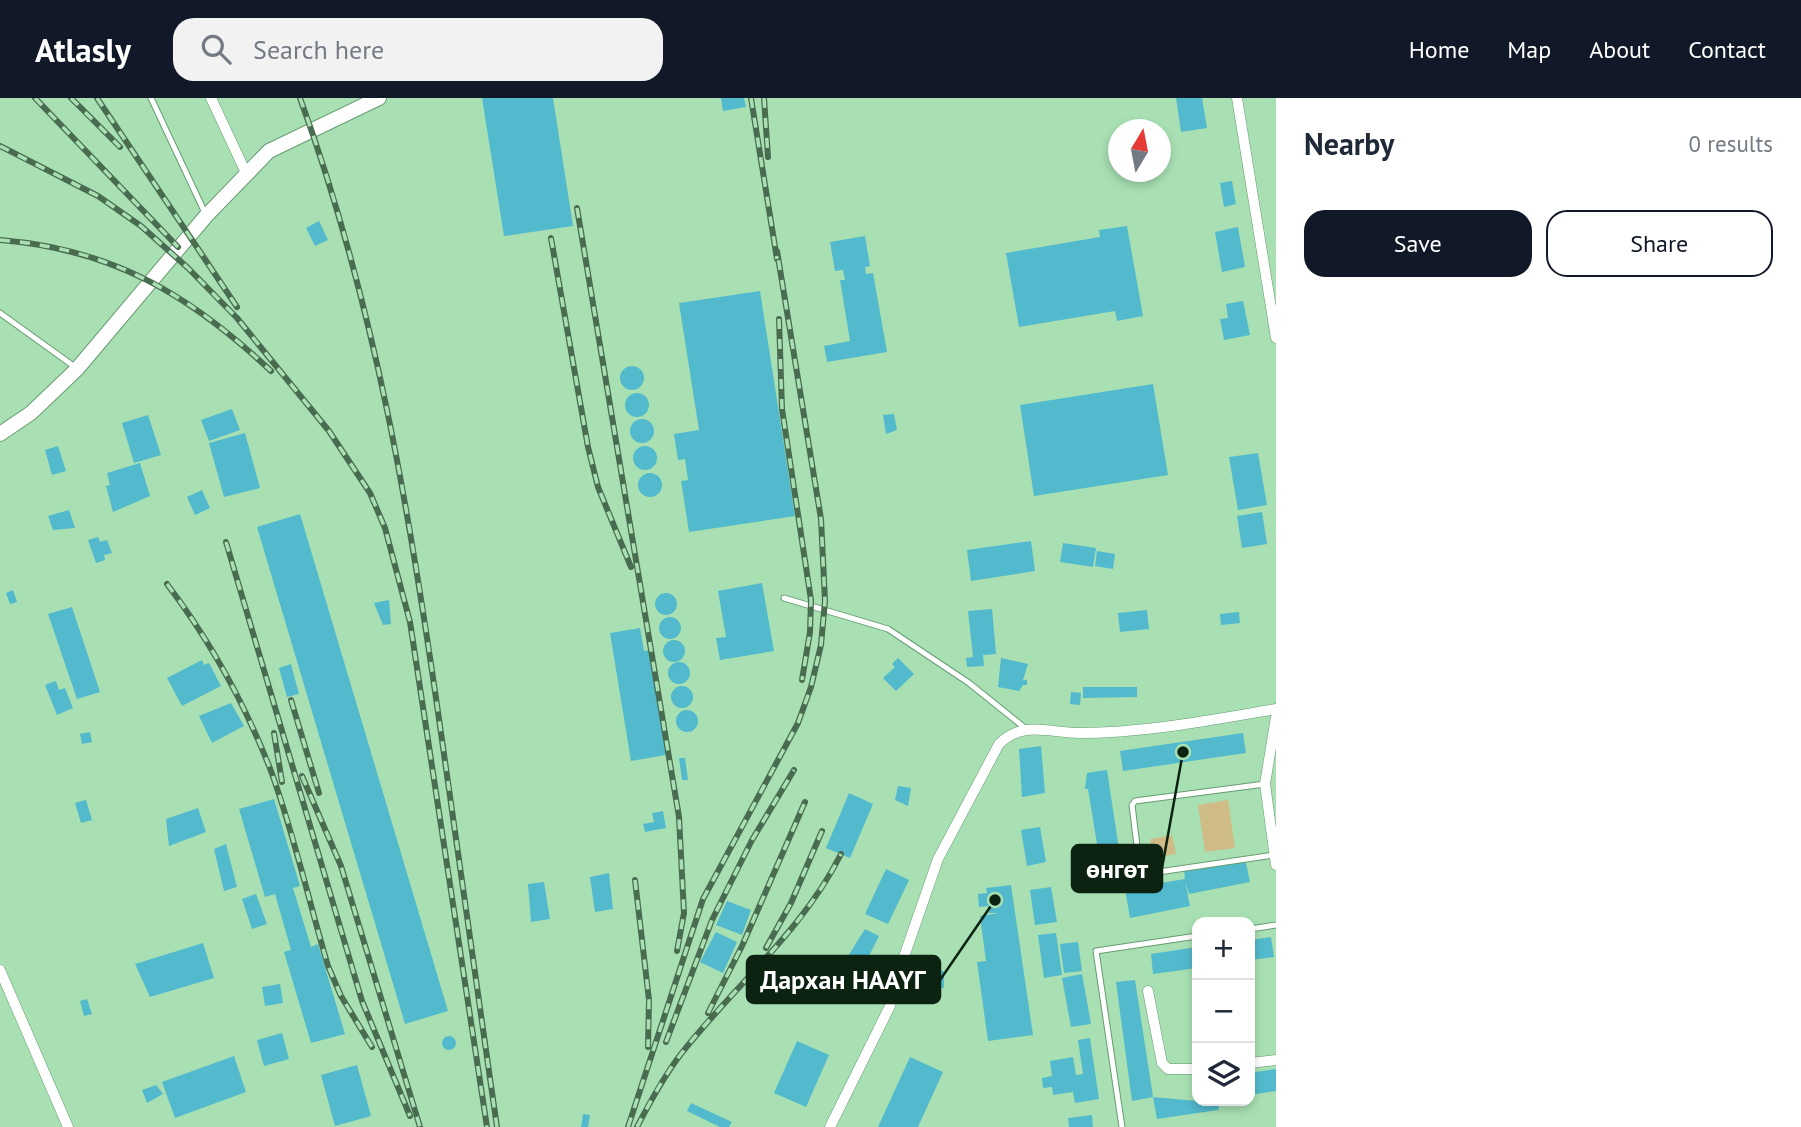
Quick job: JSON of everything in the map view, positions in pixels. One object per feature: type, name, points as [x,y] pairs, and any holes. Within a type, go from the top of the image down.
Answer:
[{"type":"street","points":[[211,98],[246,173]]},
{"type":"street","points":[[0,434],[32,413],[77,369],[206,215],[269,151],[379,98]]},
{"type":"street","points":[[1237,98],[1276,338]]},
{"type":"street","points":[[831,1127],[890,1006],[898,974],[938,859],[999,744],[1010,734],[1025,728],[1106,732],[1276,709]]},
{"type":"street","points":[[1275,860],[1265,784],[1276,717]]},
{"type":"street","points":[[0,970],[68,1127]]},
{"type":"street","points":[[1148,991],[1163,1063],[1168,1069],[1192,1069]]},
{"type":"street","points":[[1255,1062],[1276,1060]]},
{"type":"lane","points":[[151,98],[206,215]]},
{"type":"lane","points":[[0,313],[77,369]]},
{"type":"lane","points":[[784,598],[888,629],[969,683],[1025,728]]},
{"type":"lane","points":[[1265,784],[1135,801],[1132,805],[1140,870],[1145,874],[1275,860]]},
{"type":"lane","points":[[1255,928],[1276,925]]},
{"type":"lane","points":[[1122,1127],[1097,951],[1192,937]]},
{"type":"shaded area","points":[[1228,800],[1235,848],[1205,852],[1198,805]]},
{"type":"shaded area","points":[[1172,835],[1176,854],[1154,858],[1150,839]]},
{"type":"building","points":[[482,98],[553,98],[573,226],[504,236]]},
{"type":"building","points":[[721,98],[744,98],[746,107],[723,111]]},
{"type":"building","points":[[1176,98],[1202,98],[1207,128],[1181,132]]},
{"type":"building","points":[[1232,181],[1236,204],[1224,207],[1220,183]]},
{"type":"building","points":[[319,221],[328,240],[315,246],[306,228]]},
{"type":"building","points":[[1127,226],[1143,316],[1117,321],[1115,311],[1019,327],[1006,253],[1100,237],[1099,230]]},
{"type":"building","points":[[1238,227],[1245,267],[1222,272],[1215,232]]},
{"type":"building","points":[[865,236],[870,266],[865,267],[866,274],[873,273],[887,352],[827,362],[824,346],[850,341],[840,280],[845,280],[843,270],[835,271],[830,242]]},
{"type":"building","points":[[760,291],[795,516],[689,532],[681,481],[688,480],[685,459],[678,460],[674,434],[699,430],[679,303]]},
{"type":"building","points":[[1243,301],[1250,335],[1224,340],[1220,319],[1228,318],[1226,304]]},
{"type":"building","points":[[632,366],[640,370],[644,378],[640,386],[632,390],[624,386],[620,378],[624,370]]},
{"type":"building","points":[[1153,384],[1168,475],[1034,496],[1020,405]]},
{"type":"building","points":[[637,393],[645,397],[649,405],[645,413],[637,417],[629,413],[625,405],[629,397]]},
{"type":"building","points":[[232,409],[240,430],[209,441],[201,420]]},
{"type":"building","points":[[894,414],[897,430],[886,434],[883,415]]},
{"type":"building","points":[[148,415],[161,455],[134,463],[122,423]]},
{"type":"building","points":[[642,419],[650,423],[654,431],[650,439],[642,443],[634,439],[630,431],[634,423]]},
{"type":"building","points":[[245,433],[260,488],[224,497],[209,443]]},
{"type":"building","points":[[58,446],[66,471],[52,475],[45,450]]},
{"type":"building","points":[[645,446],[653,450],[657,458],[653,466],[645,470],[637,466],[633,458],[637,450]]},
{"type":"building","points":[[1258,453],[1267,505],[1238,510],[1229,457]]},
{"type":"building","points":[[140,463],[150,496],[113,512],[106,486],[110,485],[107,473]]},
{"type":"building","points":[[650,473],[658,477],[662,485],[658,493],[650,497],[642,493],[638,485],[642,477]]},
{"type":"building","points":[[202,490],[210,508],[195,515],[187,497]]},
{"type":"building","points":[[69,510],[75,528],[53,530],[48,516]]},
{"type":"building","points":[[1262,512],[1267,544],[1242,548],[1237,516]]},
{"type":"building","points":[[300,514],[448,1011],[405,1024],[257,527]]},
{"type":"building","points":[[98,537],[100,542],[107,540],[112,553],[104,555],[105,560],[96,563],[88,540]]},
{"type":"building","points":[[1031,541],[1035,571],[971,581],[967,550]]},
{"type":"building","points":[[1063,543],[1096,548],[1093,567],[1060,562]]},
{"type":"building","points":[[1097,551],[1115,554],[1113,569],[1095,566]]},
{"type":"building","points":[[762,583],[774,651],[720,660],[716,638],[726,637],[718,591]]},
{"type":"building","points":[[13,590],[17,602],[10,604],[6,593]]},
{"type":"building","points":[[666,593],[674,596],[677,604],[674,612],[666,615],[658,612],[655,604],[658,596]]},
{"type":"building","points":[[389,600],[391,624],[383,625],[374,603]]},
{"type":"building","points":[[72,607],[100,692],[77,699],[48,614]]},
{"type":"building","points":[[992,609],[996,654],[983,655],[984,666],[967,667],[966,658],[973,657],[968,611]]},
{"type":"building","points":[[1147,610],[1149,629],[1120,632],[1118,613]]},
{"type":"building","points":[[1239,612],[1240,623],[1221,625],[1220,614]]},
{"type":"building","points":[[670,617],[678,620],[681,628],[678,636],[670,639],[662,636],[659,628],[662,620]]},
{"type":"building","points":[[640,628],[644,651],[651,650],[666,755],[631,761],[610,633]]},
{"type":"building","points":[[674,640],[682,643],[685,651],[682,659],[674,662],[666,659],[663,651],[666,643]]},
{"type":"building","points":[[898,658],[914,674],[896,691],[883,678],[895,667],[892,664]]},
{"type":"building","points":[[1001,658],[1028,664],[1023,680],[1027,680],[1027,685],[1023,685],[1019,691],[998,687]]},
{"type":"building","points":[[202,660],[204,665],[209,663],[221,686],[182,706],[167,678]]},
{"type":"building","points":[[679,662],[687,665],[690,673],[687,681],[679,684],[671,681],[668,673],[671,665]]},
{"type":"building","points":[[291,664],[299,694],[287,697],[279,668]]},
{"type":"building","points":[[56,681],[59,690],[65,688],[73,708],[57,715],[45,685]]},
{"type":"building","points":[[682,686],[690,689],[693,697],[690,705],[682,708],[674,705],[671,697],[674,689]]},
{"type":"building","points":[[1083,687],[1137,687],[1137,697],[1083,698]]},
{"type":"building","points":[[1071,692],[1081,693],[1080,705],[1070,704]]},
{"type":"building","points":[[231,703],[244,726],[212,743],[199,716]]},
{"type":"building","points":[[687,710],[695,713],[698,721],[695,729],[687,732],[679,729],[676,721],[679,713]]},
{"type":"building","points":[[90,732],[92,742],[82,744],[80,734]]},
{"type":"building","points":[[1243,733],[1246,753],[1123,771],[1120,751]]},
{"type":"building","points":[[1041,746],[1045,793],[1022,797],[1019,749]]},
{"type":"building","points":[[679,758],[685,758],[688,780],[682,780]]},
{"type":"building","points":[[1107,770],[1125,889],[1105,893],[1088,789],[1085,789],[1087,773]]},
{"type":"building","points":[[898,786],[911,788],[908,806],[895,800]]},
{"type":"building","points":[[849,793],[873,804],[850,858],[826,848]]},
{"type":"building","points":[[274,799],[300,886],[293,888],[311,947],[318,944],[345,1034],[311,1043],[284,952],[291,950],[275,894],[265,897],[239,809]]},
{"type":"building","points":[[86,800],[92,820],[81,823],[75,803]]},
{"type":"building","points":[[198,808],[206,832],[169,846],[166,819]]},
{"type":"building","points":[[663,811],[666,828],[645,832],[643,824],[654,822],[652,813]]},
{"type":"building","points":[[1040,827],[1046,862],[1027,866],[1021,830]]},
{"type":"building","points":[[226,844],[237,887],[224,891],[214,849]]},
{"type":"building","points":[[1245,858],[1250,882],[1189,894],[1185,881],[1190,906],[1130,918],[1125,889],[1185,879],[1184,870]]},
{"type":"building","points":[[886,869],[909,880],[888,924],[865,914]]},
{"type":"building","points":[[609,873],[613,909],[595,912],[590,877]]},
{"type":"building","points":[[544,882],[550,919],[531,922],[528,884]]},
{"type":"building","points":[[1011,885],[1033,1035],[988,1041],[977,962],[986,961],[980,916],[999,913],[989,913],[988,906],[979,907],[978,894],[987,893],[986,888]]},
{"type":"building","points":[[1051,887],[1057,922],[1035,925],[1030,890]]},
{"type":"building","points":[[256,894],[267,924],[252,929],[242,899]]},
{"type":"building","points":[[727,901],[751,910],[742,935],[716,925]]},
{"type":"building","points":[[865,929],[879,936],[865,964],[848,956]]},
{"type":"building","points":[[716,932],[737,942],[723,973],[700,962]]},
{"type":"building","points":[[1056,933],[1062,975],[1044,978],[1038,935]]},
{"type":"building","points":[[1271,937],[1274,957],[1255,959],[1255,939]]},
{"type":"building","points":[[1078,942],[1082,971],[1064,973],[1060,944]]},
{"type":"building","points":[[203,943],[214,978],[150,997],[135,964]]},
{"type":"building","points":[[1192,948],[1192,969],[1153,974],[1151,954]]},
{"type":"building","points":[[933,971],[944,971],[944,988],[933,989]]},
{"type":"building","points":[[1082,974],[1091,1024],[1071,1027],[1062,978]]},
{"type":"building","points":[[1135,980],[1153,1097],[1132,1101],[1116,982]]},
{"type":"building","points":[[280,984],[283,1003],[265,1006],[262,987]]},
{"type":"building","points":[[87,999],[92,1014],[84,1016],[80,1001]]},
{"type":"building","points":[[282,1033],[289,1059],[264,1066],[257,1040]]},
{"type":"building","points":[[446,1036],[452,1036],[456,1043],[452,1050],[446,1050],[442,1046],[442,1040]]},
{"type":"building","points":[[1090,1038],[1099,1099],[1075,1103],[1073,1092],[1053,1095],[1052,1087],[1043,1088],[1042,1078],[1052,1076],[1050,1061],[1073,1057],[1076,1075],[1083,1074],[1078,1040]]},
{"type":"building","points":[[797,1041],[829,1055],[806,1107],[774,1093]]},
{"type":"building","points":[[234,1056],[246,1092],[175,1118],[162,1082]]},
{"type":"building","points":[[910,1057],[943,1072],[918,1127],[878,1127]]},
{"type":"building","points":[[357,1065],[371,1116],[335,1126],[321,1075]]},
{"type":"building","points":[[1276,1069],[1276,1091],[1255,1094],[1255,1072]]},
{"type":"building","points":[[156,1085],[163,1094],[147,1103],[142,1090]]},
{"type":"building","points":[[1153,1097],[1192,1101],[1192,1106],[1219,1106],[1218,1110],[1157,1119]]},
{"type":"building","points":[[691,1103],[732,1122],[729,1127],[720,1127],[687,1111]]},
{"type":"building","points":[[583,1114],[590,1115],[588,1127],[581,1127]]},
{"type":"building","points":[[1092,1115],[1093,1127],[1069,1127],[1068,1118]]},
{"type":"railway","points":[[35,98],[178,247]]},
{"type":"railway","points":[[71,98],[120,147]]},
{"type":"railway","points":[[97,98],[237,307]]},
{"type":"railway","points":[[300,98],[350,255],[370,333],[403,491],[429,651],[497,1127]]},
{"type":"railway","points":[[751,98],[777,259]]},
{"type":"railway","points":[[764,98],[768,157]]},
{"type":"railway","points":[[0,146],[98,196],[141,226],[188,268],[237,318],[329,431],[370,493],[385,528],[410,622],[487,1127]]},
{"type":"railway","points":[[577,208],[679,817],[684,913],[677,951]]},
{"type":"railway","points":[[551,238],[588,447],[598,487],[631,567]]},
{"type":"railway","points":[[0,240],[41,245],[79,254],[148,280],[210,320],[271,371]]},
{"type":"railway","points":[[628,1127],[703,899],[798,723],[811,687],[821,645],[825,601],[821,519],[777,251]]},
{"type":"railway","points":[[779,319],[782,409],[811,600],[810,632],[802,680]]},
{"type":"railway","points":[[226,542],[362,1001],[410,1116]]},
{"type":"railway","points":[[167,584],[212,651],[261,746],[287,819],[328,966],[341,996],[372,1047]]},
{"type":"railway","points":[[291,700],[319,793]]},
{"type":"railway","points":[[274,733],[282,782]]},
{"type":"railway","points":[[666,1042],[712,920],[752,840],[794,770]]},
{"type":"railway","points":[[302,776],[341,866],[420,1127]]},
{"type":"railway","points":[[708,1013],[742,946],[805,802]]},
{"type":"railway","points":[[766,948],[791,903],[822,831]]},
{"type":"railway","points":[[637,1127],[681,1054],[787,934],[807,909],[841,854]]},
{"type":"railway","points":[[635,880],[649,1000],[648,1047]]},
{"type":"place","name":"өнгөт","points":[[1183,752]]},
{"type":"place","name":"Дархан НААҮГ","points":[[995,900]]}]
